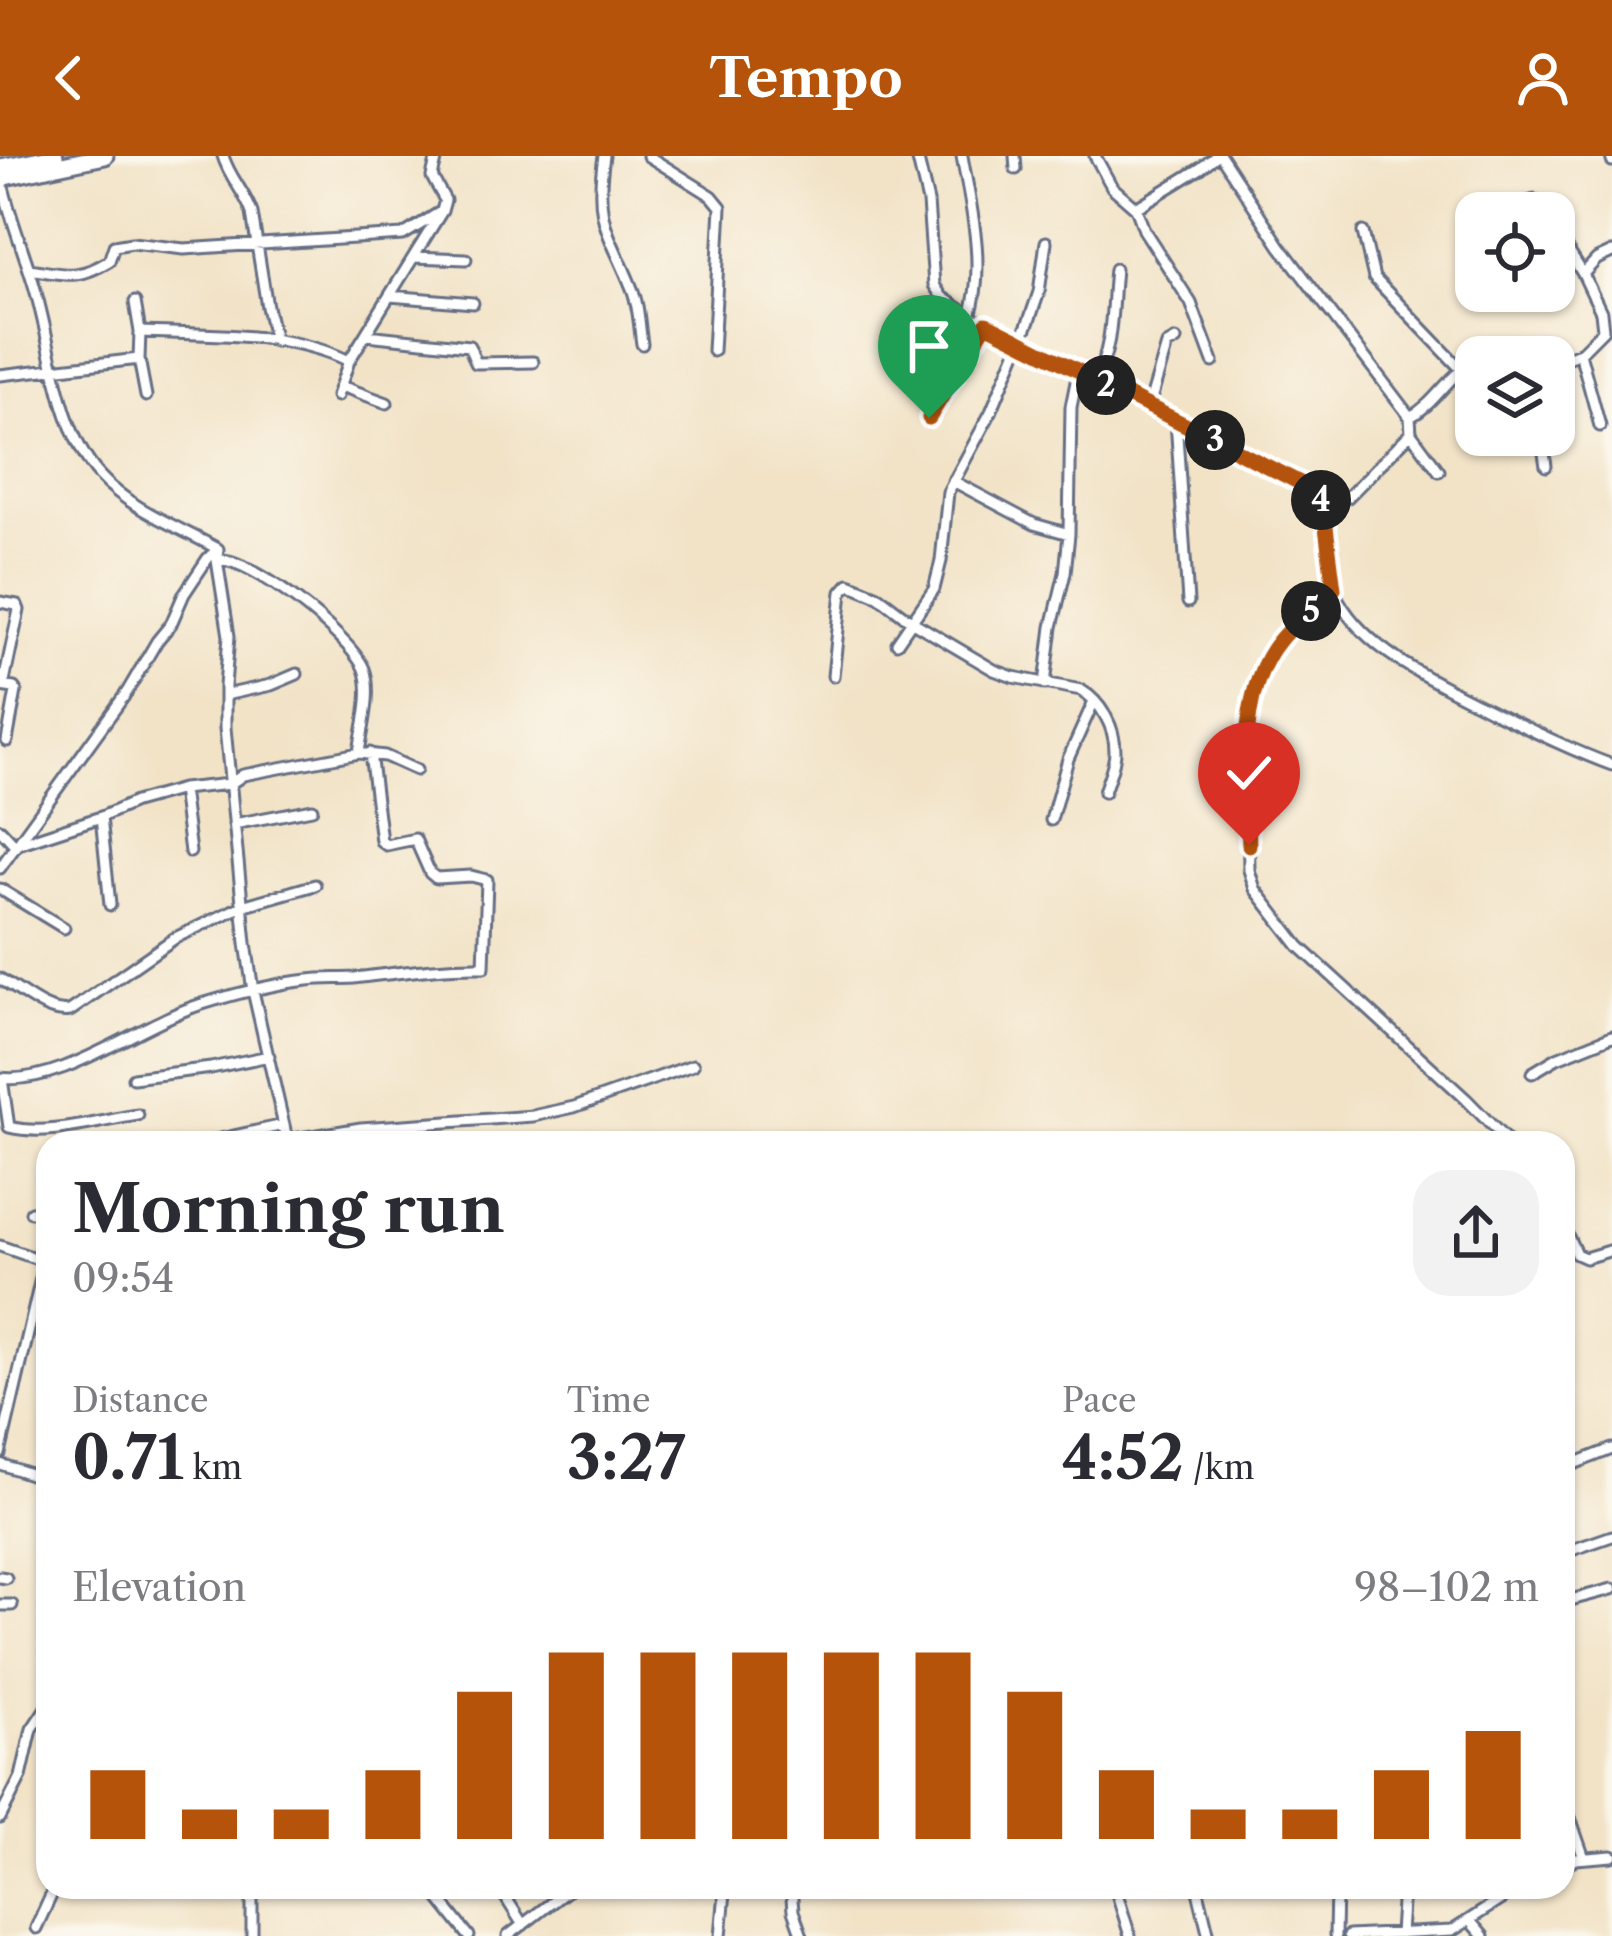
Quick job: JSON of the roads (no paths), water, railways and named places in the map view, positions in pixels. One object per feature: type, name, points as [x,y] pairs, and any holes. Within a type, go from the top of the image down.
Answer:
[{"type":"main road","points":[[0,167],[55,156]]},
{"type":"main road","points":[[0,178],[105,156]]},
{"type":"street","points":[[223,156],[247,198],[275,341]]},
{"type":"street","points":[[387,403],[339,391],[350,361],[442,211],[445,200],[432,177],[437,156]]},
{"type":"street","points":[[604,156],[600,211],[632,289],[642,344]]},
{"type":"street","points":[[648,156],[712,196],[721,207],[713,350]]},
{"type":"street","points":[[917,156],[928,202],[934,285],[942,297],[1078,373],[1311,487],[1325,514],[1337,598],[1379,645],[1409,668],[1551,740],[1612,765]]},
{"type":"street","points":[[962,156],[976,258],[976,297],[970,316]]},
{"type":"street","points":[[1015,156],[1016,169]]},
{"type":"street","points":[[1095,156],[1112,187],[1136,208],[1144,230],[1191,303],[1213,362]]},
{"type":"street","points":[[1136,208],[1218,156],[1410,417],[1411,433],[1439,472]]},
{"type":"street","points":[[0,178],[29,269],[63,408],[97,472],[142,509],[309,608],[347,642],[367,683],[364,753],[381,841],[386,845],[415,839],[436,878],[487,880],[484,967],[449,966],[312,980],[254,991],[194,1006],[72,1064],[1,1079],[6,1116],[15,1129],[40,1130],[138,1115]]},
{"type":"street","points":[[29,269],[78,276],[89,273],[109,261],[119,244],[184,249],[403,235],[442,211]]},
{"type":"street","points":[[1363,232],[1374,278],[1455,363]]},
{"type":"street","points":[[897,644],[939,575],[945,508],[953,481],[991,412],[1020,343],[1039,292],[1046,242]]},
{"type":"street","points":[[1583,274],[1612,252]]},
{"type":"street","points":[[414,257],[466,259]]},
{"type":"street","points":[[1575,261],[1604,323],[1598,338],[1575,355]]},
{"type":"street","points":[[1095,380],[1108,346],[1114,269]]},
{"type":"street","points":[[390,296],[473,303]]},
{"type":"street","points":[[135,302],[146,396]]},
{"type":"street","points":[[929,418],[986,324]]},
{"type":"street","points":[[140,332],[275,341],[314,347],[350,361]]},
{"type":"street","points":[[367,334],[469,346],[476,363],[532,362]]},
{"type":"street","points":[[1149,406],[1167,345],[1176,340]]},
{"type":"street","points":[[1580,353],[1600,426]]},
{"type":"street","points":[[0,375],[139,359]]},
{"type":"street","points":[[1046,684],[1070,534],[1071,407],[1078,373]]},
{"type":"street","points":[[1410,417],[1424,410],[1455,376]]},
{"type":"street","points":[[1176,420],[1188,602]]},
{"type":"street","points":[[1318,496],[1348,496],[1411,433]]},
{"type":"street","points":[[1544,456],[1546,466]]},
{"type":"street","points":[[953,481],[1034,524],[1070,534]]},
{"type":"street","points":[[217,554],[229,636],[225,695],[242,906],[254,991],[285,1131]]},
{"type":"street","points":[[0,868],[127,692],[208,558],[217,554]]},
{"type":"street","points":[[833,676],[844,586],[849,584],[878,596],[994,670],[1081,690],[1110,726],[1116,753],[1104,792]]},
{"type":"street","points":[[1334,589],[1279,642],[1255,683],[1246,755],[1249,870],[1255,889],[1299,946],[1497,1131]]},
{"type":"street","points":[[0,602],[20,610],[2,686],[16,691],[7,741]]},
{"type":"street","points":[[225,695],[271,686],[297,674]]},
{"type":"street","points":[[1051,820],[1068,759],[1094,701]]},
{"type":"street","points":[[15,845],[182,789],[230,784],[243,776],[364,753],[386,756],[416,770]]},
{"type":"street","points":[[182,789],[190,852]]},
{"type":"street","points":[[234,824],[312,809]]},
{"type":"street","points":[[101,817],[110,905]]},
{"type":"street","points":[[0,829],[15,845]]},
{"type":"street","points":[[0,979],[46,1007],[60,1013],[70,1011],[175,938],[242,906],[315,885]]},
{"type":"street","points":[[0,889],[64,928]]},
{"type":"street","points":[[1532,1073],[1612,1036]]},
{"type":"street","points":[[133,1078],[269,1056]]},
{"type":"street","points":[[346,1131],[532,1116],[574,1107],[693,1065]]},
{"type":"street","points":[[257,1131],[284,1125]]},
{"type":"street","points":[[31,1212],[36,1211]]},
{"type":"street","points":[[0,1246],[36,1259]]},
{"type":"street","points":[[1575,1252],[1585,1258],[1612,1250]]},
{"type":"street","points":[[0,1454],[36,1304]]},
{"type":"street","points":[[1575,1463],[1612,1449]]},
{"type":"street","points":[[0,1464],[36,1476]]},
{"type":"street","points":[[1575,1548],[1612,1536]]},
{"type":"street","points":[[1575,1599],[1612,1589]]},
{"type":"street","points":[[0,1818],[21,1777],[36,1723]]},
{"type":"street","points":[[32,1729],[36,1730]]},
{"type":"street","points":[[1575,1832],[1584,1858]]},
{"type":"street","points":[[1575,1861],[1612,1856]]},
{"type":"street","points":[[36,1928],[49,1899]]},
{"type":"street","points":[[252,1899],[252,1936]]},
{"type":"street","points":[[440,1899],[469,1936]]},
{"type":"street","points":[[507,1899],[523,1925]]},
{"type":"street","points":[[508,1936],[557,1899]]},
{"type":"street","points":[[721,1936],[724,1899]]},
{"type":"street","points":[[792,1899],[802,1936]]},
{"type":"street","points":[[1119,1899],[1130,1936]]},
{"type":"street","points":[[1200,1899],[1209,1936]]},
{"type":"street","points":[[1335,1936],[1336,1899]]},
{"type":"street","points":[[1400,1934],[1402,1899]]},
{"type":"street","points":[[1348,1936],[1452,1930],[1502,1899]]},
{"type":"street","points":[[1470,1921],[1483,1936]]}]
